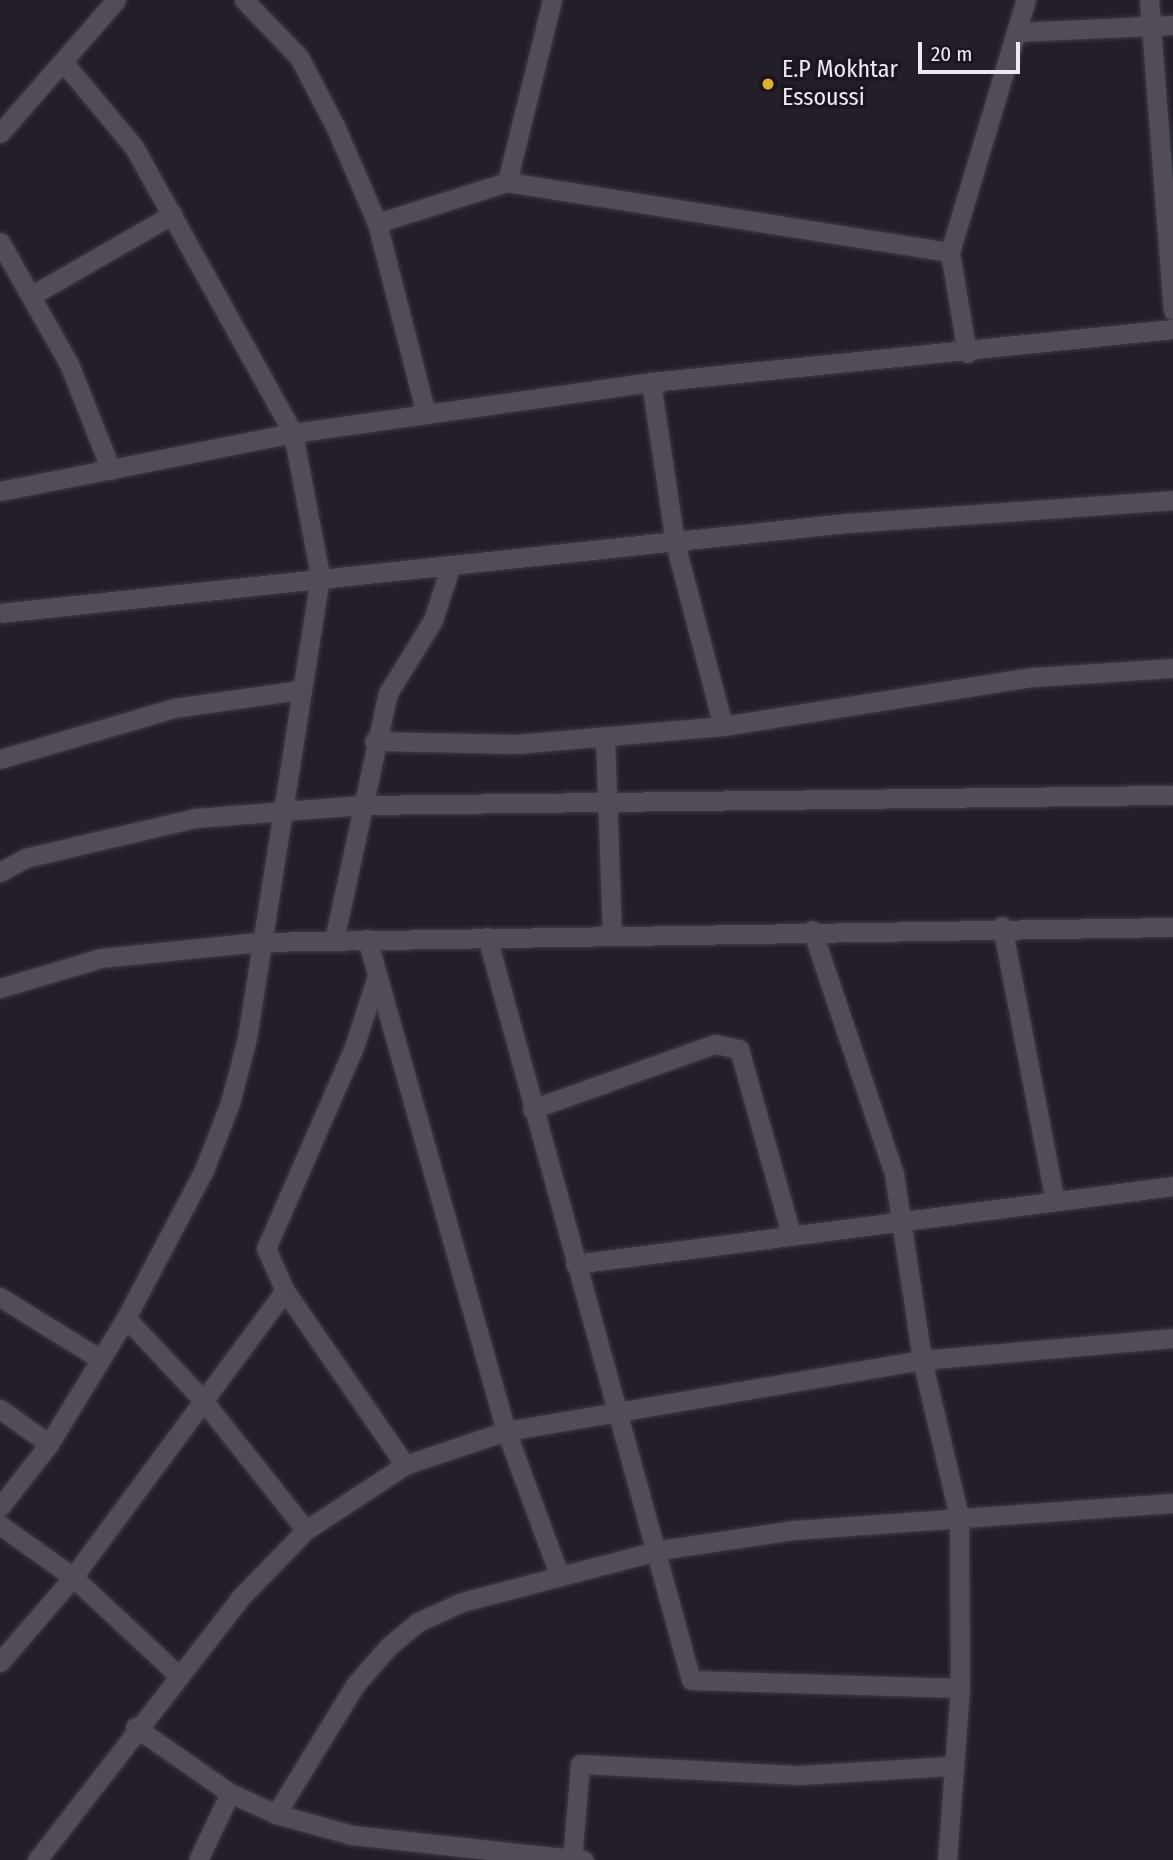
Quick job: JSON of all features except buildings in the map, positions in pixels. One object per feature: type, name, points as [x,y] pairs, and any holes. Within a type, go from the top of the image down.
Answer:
[{"type":"street","points":[[0,133],[64,64],[116,0]]},
{"type":"street","points":[[244,0],[299,57],[377,223],[426,414]]},
{"type":"street","points":[[507,182],[552,0]]},
{"type":"street","points":[[968,353],[950,252],[1000,70],[1026,0]]},
{"type":"street","points":[[1149,0],[1164,25],[1173,310]]},
{"type":"street","points":[[1016,32],[1164,25]]},
{"type":"street","points":[[0,1507],[49,1444],[126,1318],[204,1170],[230,1103],[247,1038],[258,942],[278,812],[320,576],[293,433],[134,147],[64,64]]},
{"type":"street","points":[[377,223],[507,182],[950,252]]},
{"type":"street","points":[[34,294],[173,214]]},
{"type":"street","points":[[1,244],[34,294],[111,470]]},
{"type":"street","points":[[0,491],[293,433],[426,414],[652,383],[968,353],[1173,329]]},
{"type":"street","points":[[652,383],[675,543],[723,726]]},
{"type":"street","points":[[0,613],[320,576],[675,543],[847,523],[1173,500]]},
{"type":"street","points":[[334,940],[374,741],[391,684],[433,620],[451,565]]},
{"type":"street","points":[[374,741],[517,744],[723,726],[1034,677],[1173,668]]},
{"type":"street","points":[[0,759],[174,708],[300,690]]},
{"type":"street","points":[[605,736],[612,934]]},
{"type":"street","points":[[0,872],[25,858],[184,821],[361,806],[1173,795]]},
{"type":"street","points":[[0,988],[102,958],[258,942],[1002,926],[1173,927]]},
{"type":"street","points":[[1002,926],[1055,1200]]},
{"type":"street","points":[[812,930],[905,1220],[922,1360],[959,1516],[960,1688],[950,1766],[947,1860]]},
{"type":"street","points":[[487,937],[617,1411],[660,1550],[691,1680],[960,1688]]},
{"type":"street","points":[[367,939],[376,979],[506,1431],[559,1574]]},
{"type":"street","points":[[376,979],[317,1136],[267,1236],[269,1258],[285,1291],[405,1465]]},
{"type":"street","points":[[533,1109],[715,1044],[739,1049],[791,1234]]},
{"type":"street","points":[[576,1264],[1173,1186]]},
{"type":"street","points":[[0,1662],[73,1577],[202,1399],[285,1291]]},
{"type":"street","points":[[0,1297],[100,1359]]},
{"type":"street","points":[[126,1318],[202,1399],[306,1530]]},
{"type":"street","points":[[37,1860],[177,1674],[306,1530],[405,1465],[506,1431],[922,1360],[1173,1338]]},
{"type":"street","points":[[0,1409],[49,1444]]},
{"type":"street","points":[[276,1814],[355,1685],[388,1647],[418,1622],[462,1602],[559,1574],[660,1550],[794,1530],[959,1516],[1173,1503]]},
{"type":"street","points":[[0,1525],[73,1577],[177,1674]]},
{"type":"street","points":[[135,1727],[230,1793],[276,1814],[352,1835],[584,1860]]},
{"type":"street","points":[[572,1860],[580,1764],[800,1774],[950,1766]]},
{"type":"street","points":[[198,1860],[230,1793]]},
{"type":"place","name":"E.P Mokhtar Essoussi","points":[[768,84]]}]
